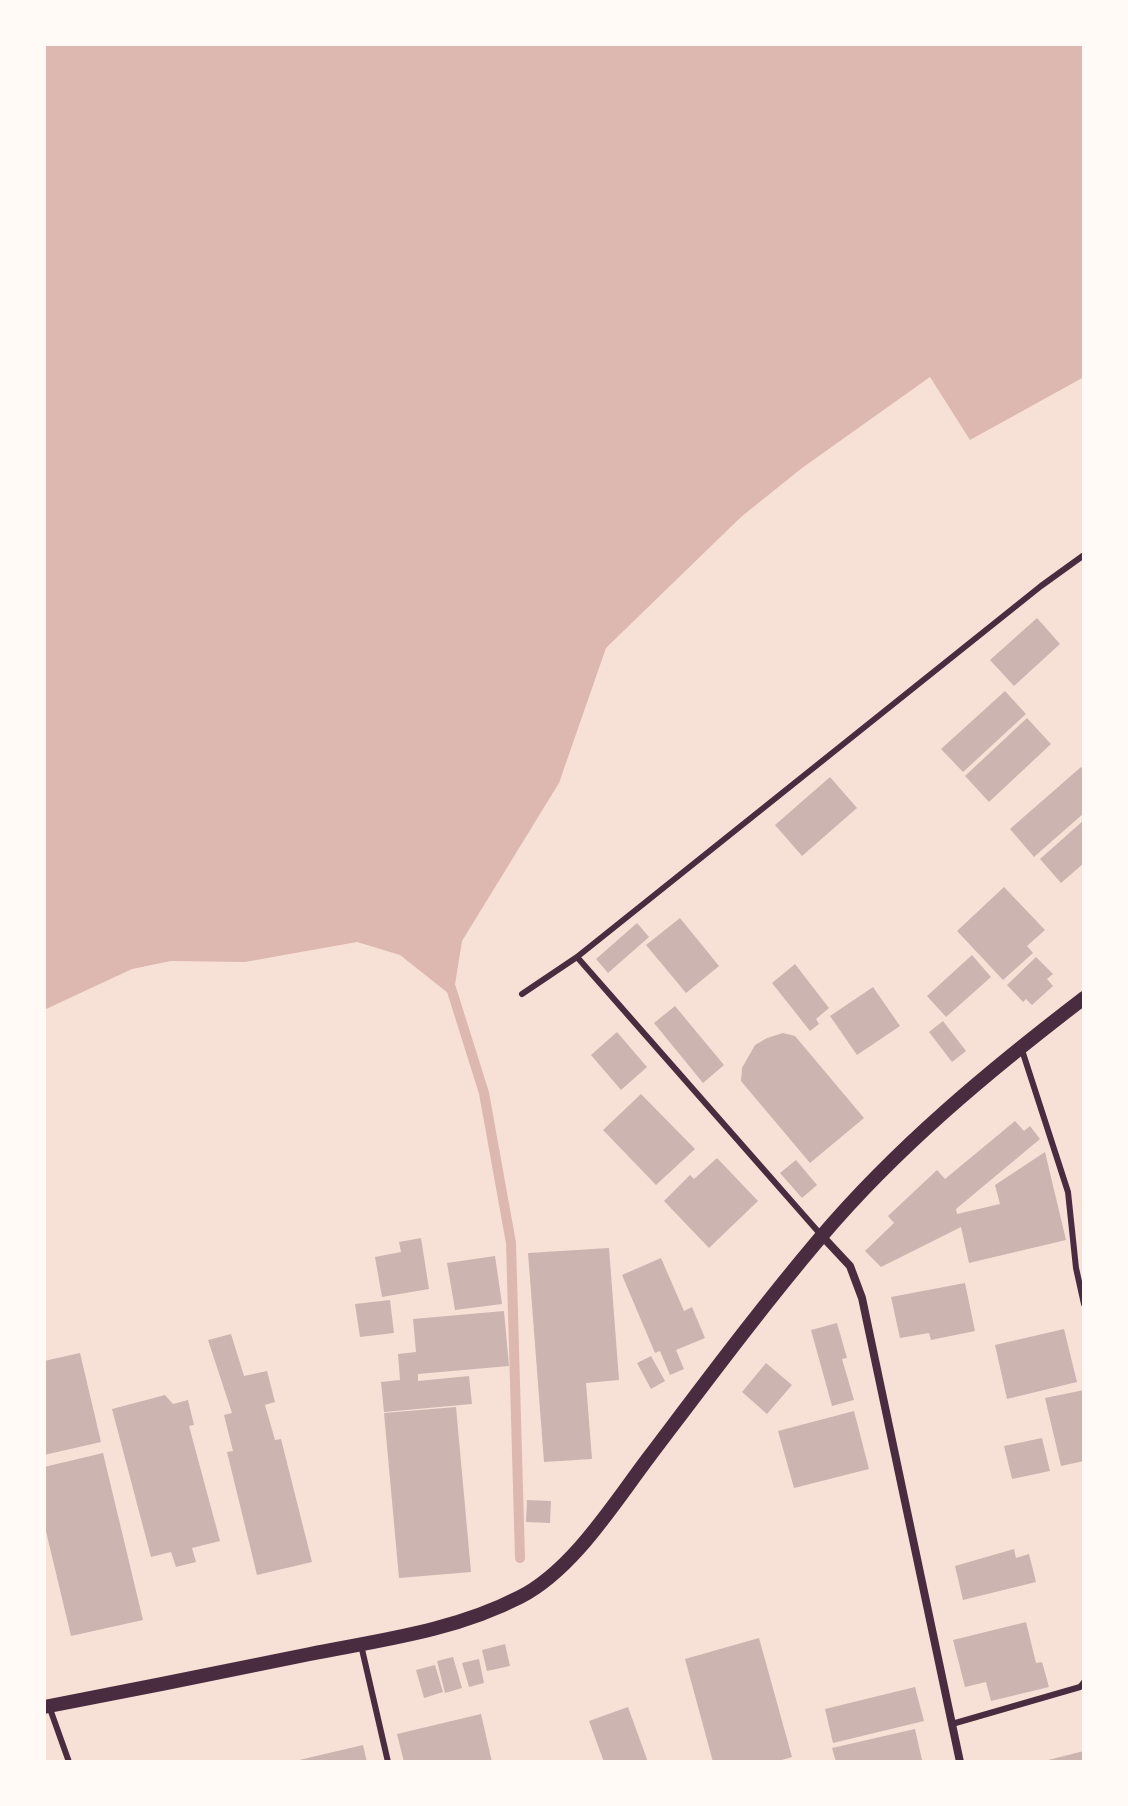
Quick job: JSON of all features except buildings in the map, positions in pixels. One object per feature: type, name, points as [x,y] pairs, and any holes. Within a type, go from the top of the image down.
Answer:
[{"type":"street","points":[[46,1707],[429,1632],[523,1596],[553,1574],[588,1536],[741,1335],[822,1236],[898,1155],[1021,1047],[1084,998]]},
{"type":"street","points":[[822,1236],[850,1266],[862,1298],[960,1762]]},
{"type":"lane","points":[[522,994],[577,957],[1029,595],[1084,555]]},
{"type":"lane","points":[[577,957],[822,1236]]},
{"type":"lane","points":[[1021,1047],[1068,1192],[1076,1268],[1084,1304]]},
{"type":"lane","points":[[361,1644],[388,1762]]},
{"type":"lane","points":[[952,1724],[1080,1687],[1084,1682]]},
{"type":"lane","points":[[46,1707],[69,1762]]},
{"type":"shaded area","points":[[44,44],[1084,44],[1084,377],[970,440],[930,377],[802,468],[741,517],[606,648],[559,783],[462,941],[453,997],[400,955],[357,942],[245,962],[171,961],[132,969],[44,1010]]},
{"type":"waterway","points":[[451,988],[484,1093],[511,1243],[520,1558]]}]
